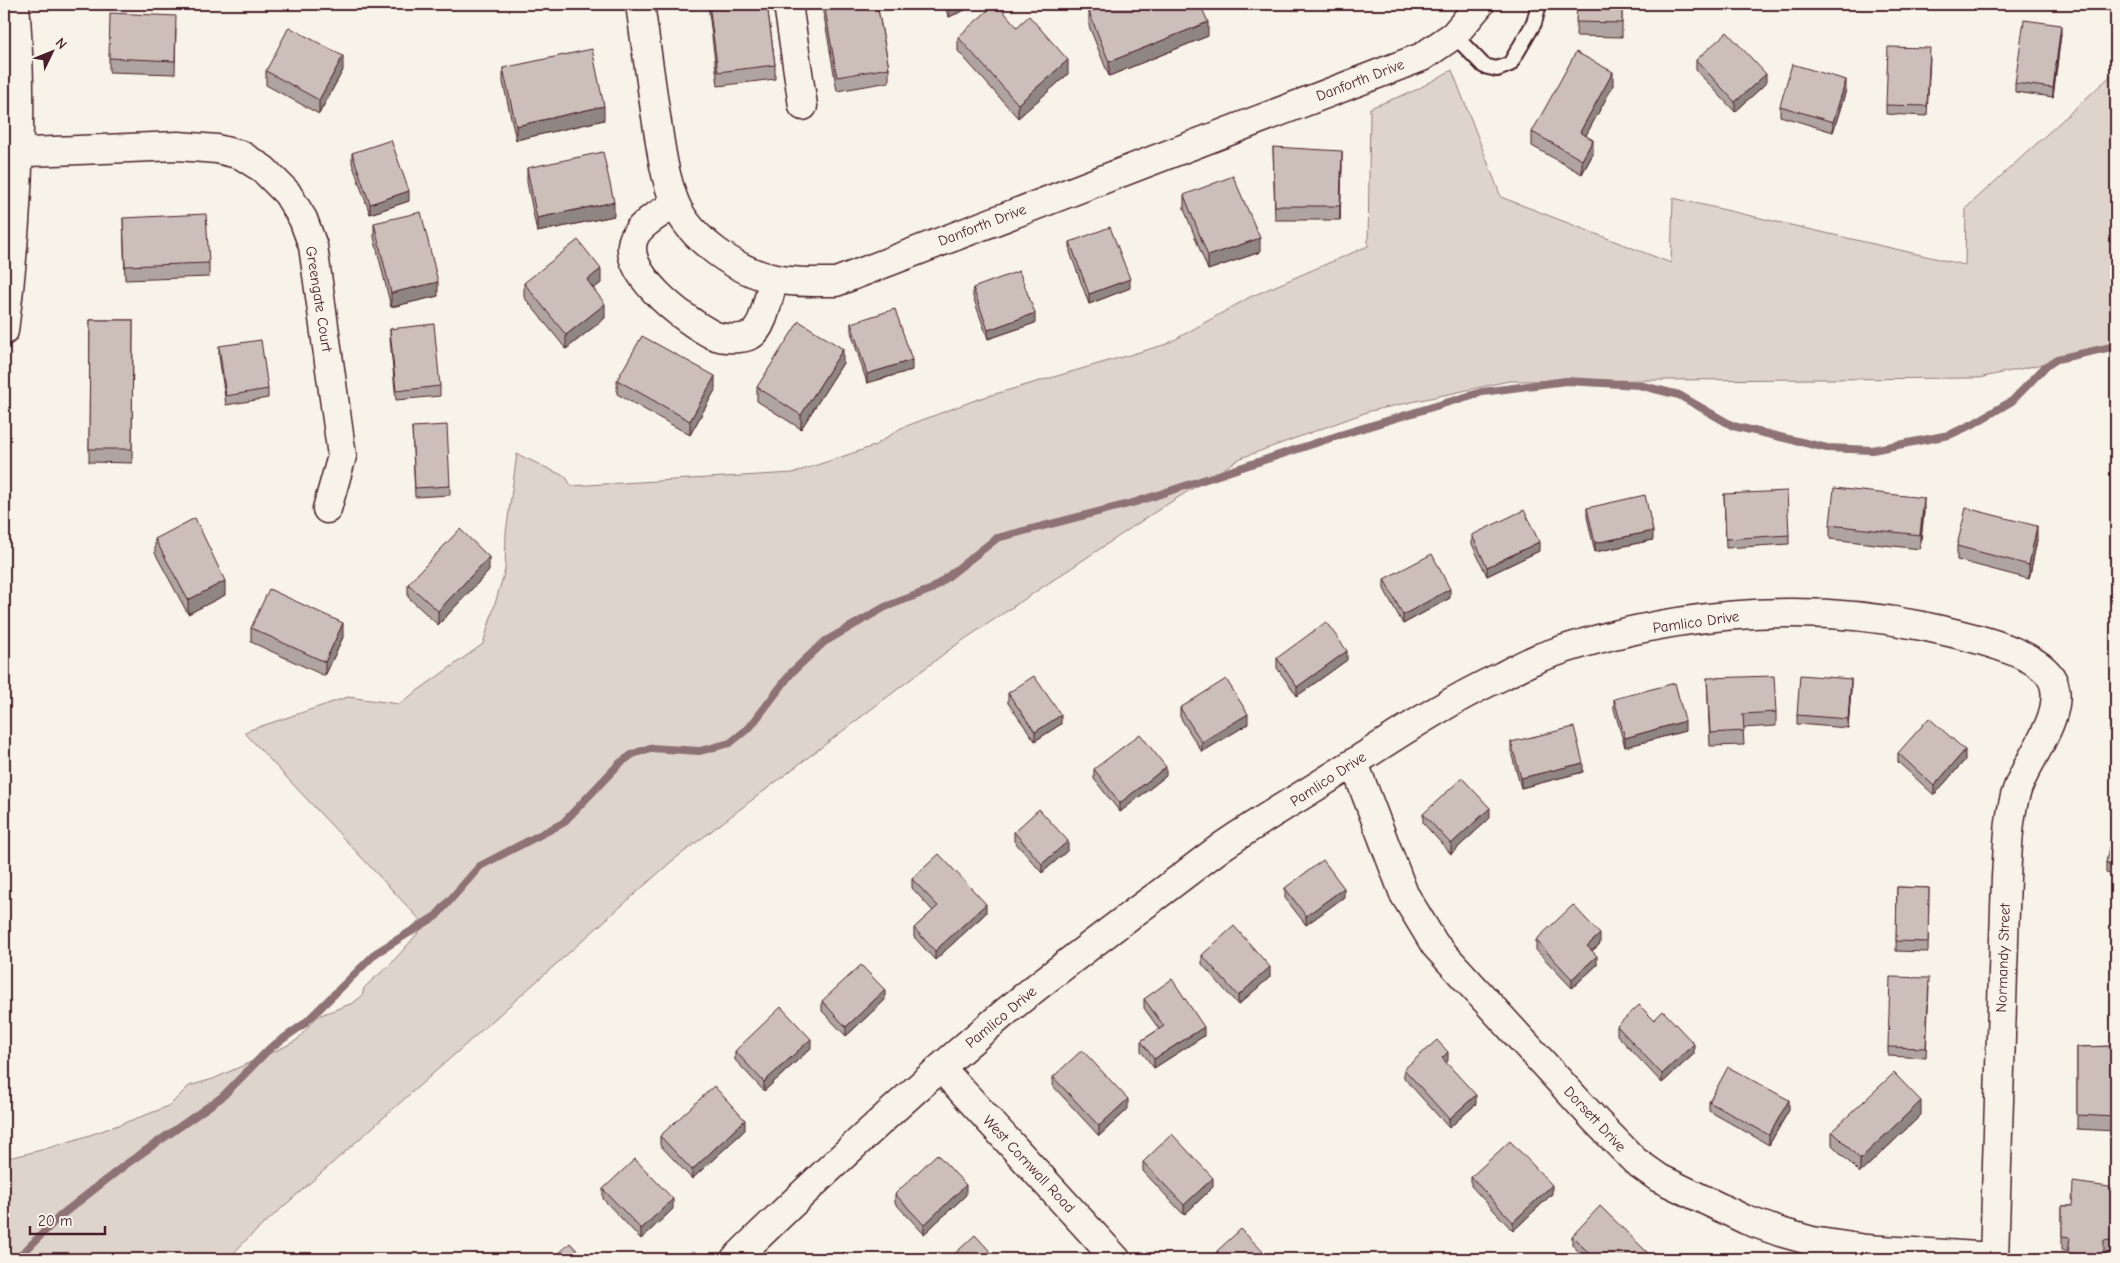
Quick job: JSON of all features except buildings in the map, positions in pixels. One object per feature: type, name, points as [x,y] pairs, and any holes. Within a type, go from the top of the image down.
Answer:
[{"type":"street","points":[[4,331],[14,254],[12,152],[15,4]]},
{"type":"street","name":"Danforth Drive","points":[[640,4],[662,159],[675,204],[692,230],[718,254],[745,268],[774,279],[804,283],[836,282],[1422,57],[1454,35],[1480,4]]},
{"type":"street","points":[[788,4],[803,106]]},
{"type":"street","name":"Greengate Court","points":[[12,152],[178,146],[216,149],[241,155],[263,169],[287,193],[303,218],[313,246],[342,456],[327,509]]},
{"type":"street","points":[[675,204],[648,222],[636,234],[632,246],[639,272],[651,288],[684,316],[715,336],[731,339],[751,335],[760,327],[774,279]]},
{"type":"street","name":"Pamlico Drive","points":[[735,1259],[859,1140],[1008,1010],[1225,845],[1473,689],[1539,658],[1612,636],[1666,624],[1738,615],[1815,612],[1892,620],[1970,637],[2014,652],[2046,669]]},
{"type":"street","name":"Normandy Street","points":[[1994,1258],[2006,877],[2009,836],[2017,790],[2037,752],[2054,710],[2055,686],[2046,669]]},
{"type":"street","name":"Dorsett Drive","points":[[1354,763],[1404,894],[1435,945],[1596,1121],[1636,1161],[1659,1178],[1746,1220],[1812,1241],[1866,1249],[1994,1258]]},
{"type":"street","name":"West Cornwall Road","points":[[941,1068],[1116,1259]]},
{"type":"lane","points":[[1454,35],[1484,66],[1497,69],[1503,67],[1510,64],[1534,23],[1538,4]]},
{"type":"shaded area","points":[[1452,70],[1501,197],[1671,263],[1673,198],[1965,265],[1966,208],[2116,71],[2116,348],[1979,378],[1509,381],[1370,411],[1241,458],[1155,512],[953,647],[672,861],[247,1239],[228,1259],[4,1259],[4,1159],[63,1144],[159,1110],[170,1105],[189,1086],[213,1079],[297,1040],[318,1016],[353,1003],[362,996],[364,988],[390,965],[418,933],[423,923],[244,732],[348,697],[399,704],[483,644],[505,570],[506,533],[517,454],[566,477],[571,486],[793,473],[874,446],[901,428],[978,399],[1167,344],[1250,297],[1368,246],[1370,108],[1416,90]]},
{"type":"waterway","points":[[17,1259],[60,1216],[125,1165],[222,1097],[270,1048],[304,1024],[376,953],[436,916],[480,866],[563,823],[620,763],[633,754],[650,748],[700,751],[730,743],[750,727],[792,672],[824,642],[885,607],[932,589],[997,538],[1136,502],[1340,435],[1482,392],[1566,381],[1639,385],[1679,395],[1733,426],[1827,448],[1872,450],[1949,435],[1973,424],[2012,401],[2045,367],[2057,359],[2116,346]]}]
